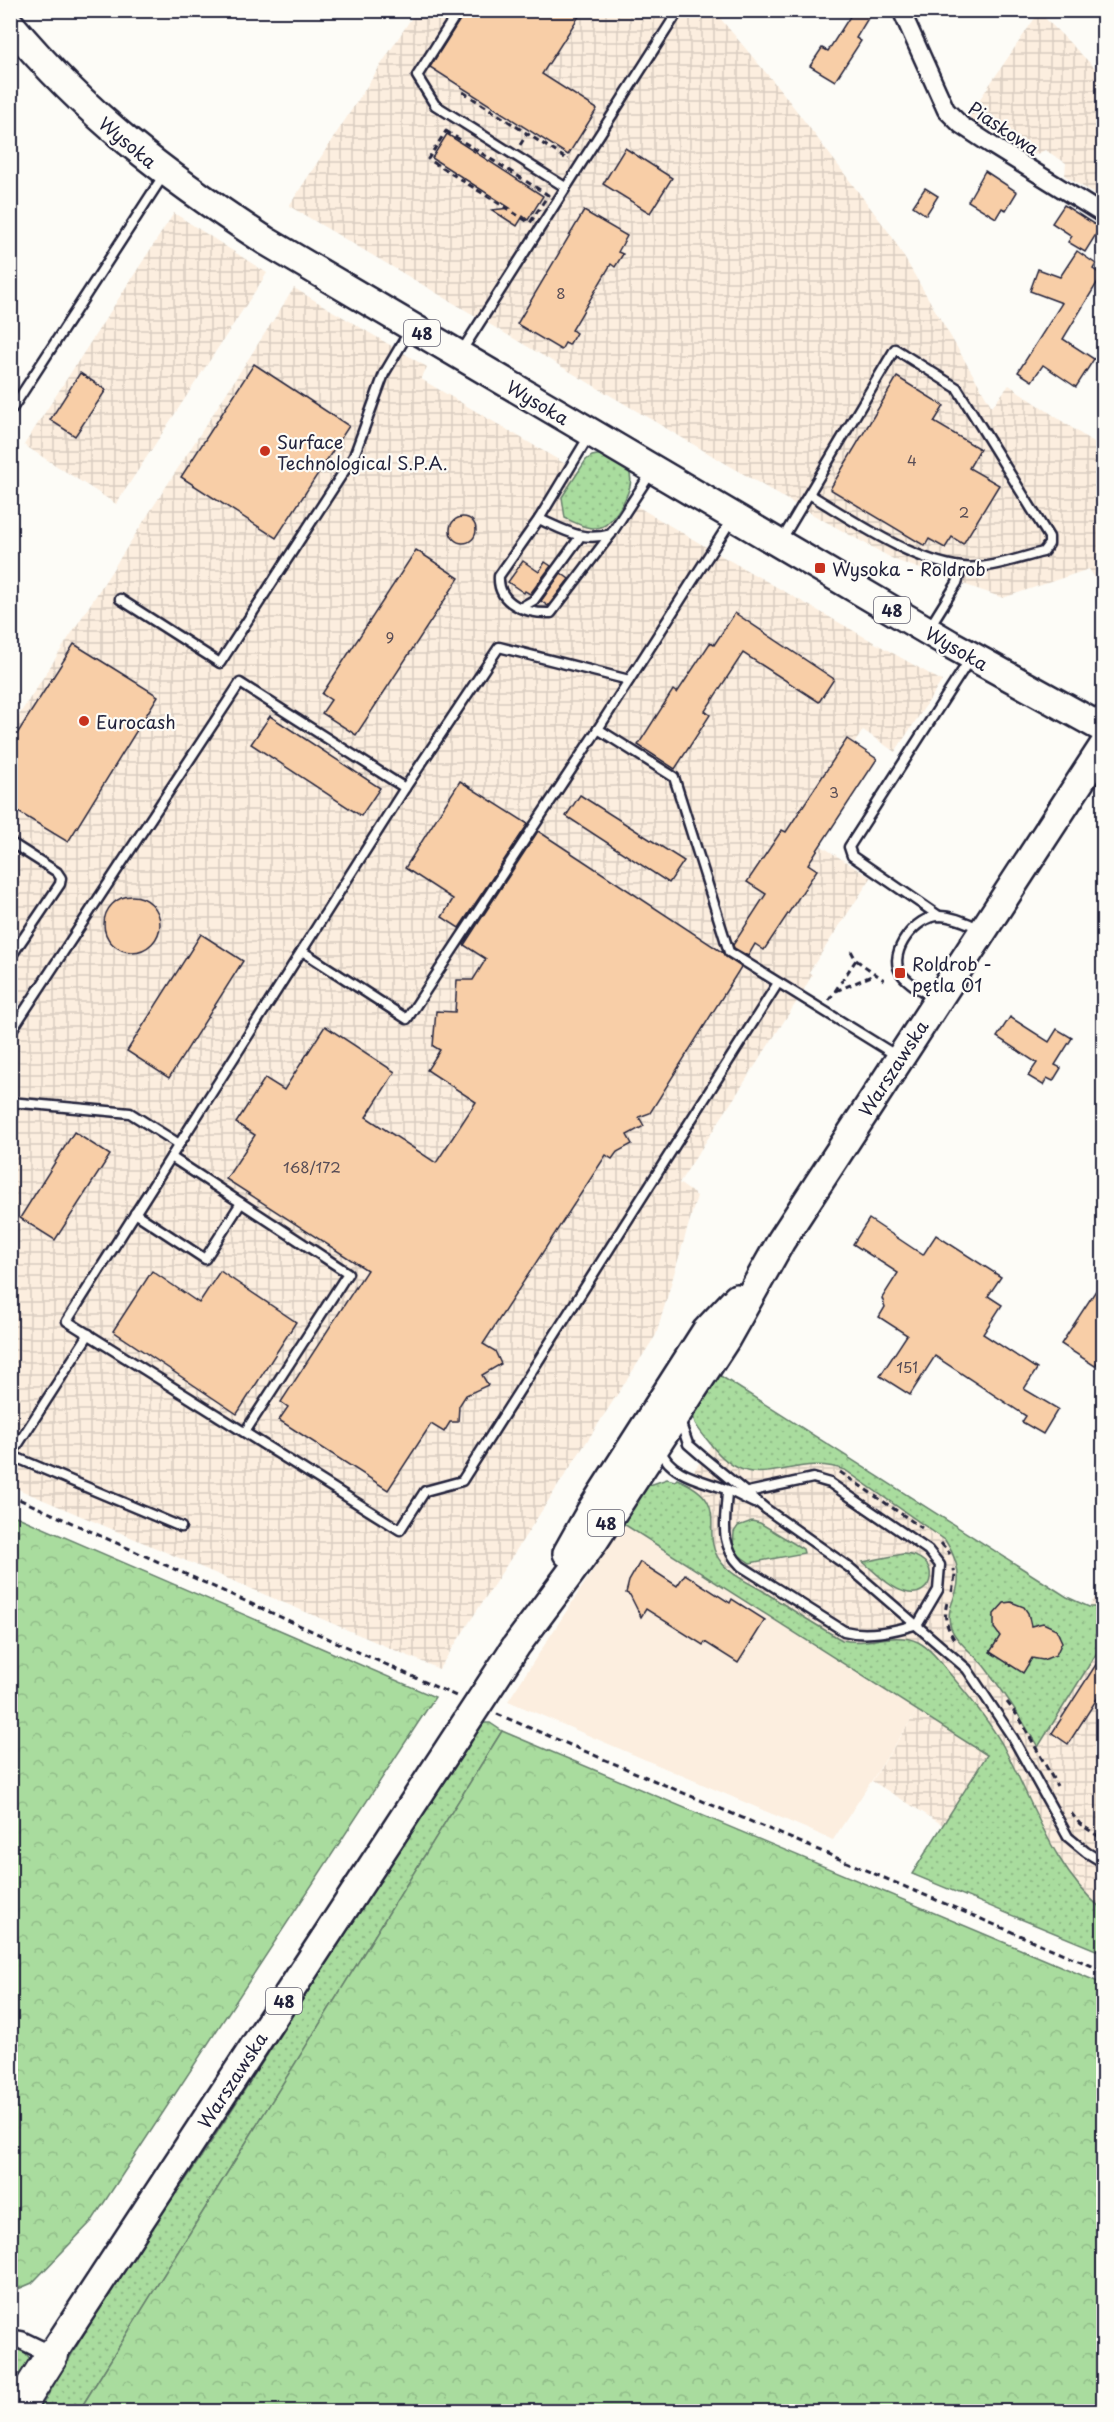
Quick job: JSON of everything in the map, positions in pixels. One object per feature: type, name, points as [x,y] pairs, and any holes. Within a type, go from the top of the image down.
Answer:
[{"type":"highway","points":[[16,2412],[52,2355]]},
{"type":"main road","name":"Wysoka","points":[[10,24],[57,77],[93,112],[165,173],[267,241],[972,657],[1104,729]]},
{"type":"main road","name":"Warszawska","points":[[52,2355],[516,1646],[595,1540],[647,1463],[676,1396],[726,1340],[781,1241],[982,929],[1104,745]]},
{"type":"main road","name":"Warszawska","points":[[647,1463],[676,1396]]},
{"type":"street","name":"Piaskowa","points":[[901,10],[946,111],[969,130],[1104,215]]},
{"type":"street","points":[[10,2338],[52,2355]]},
{"type":"lane","points":[[459,10],[417,76],[435,105],[565,187]]},
{"type":"lane","points":[[459,355],[679,10]]},
{"type":"lane","points":[[10,411],[165,173]]},
{"type":"lane","points":[[120,599],[220,663],[354,456],[384,374],[412,327]]},
{"type":"lane","points":[[780,544],[809,494],[895,350],[957,388],[1049,537],[1049,544],[1043,552],[983,566],[962,567],[919,555],[886,540],[809,494]]},
{"type":"lane","points":[[591,433],[539,519],[499,576],[498,586],[503,596],[520,608],[537,614],[551,613],[611,534],[653,470]]},
{"type":"lane","points":[[302,951],[406,1019],[598,729],[734,516]]},
{"type":"lane","points":[[539,519],[580,537],[596,538],[611,534]]},
{"type":"lane","points":[[520,608],[534,600],[580,537]]},
{"type":"lane","points":[[928,631],[957,583],[962,567]]},
{"type":"lane","points":[[629,680],[499,647],[405,788],[67,1321],[400,1530],[425,1491],[462,1481],[778,983]]},
{"type":"lane","points":[[939,916],[852,856],[849,848],[972,657]]},
{"type":"lane","points":[[10,1033],[240,683],[405,788]]},
{"type":"lane","points":[[598,729],[674,777],[729,952],[899,1058]]},
{"type":"lane","points":[[10,842],[57,872],[61,878],[60,884],[10,958]]},
{"type":"lane","points":[[936,1000],[900,973],[897,963],[898,951],[915,924],[924,918],[939,916],[962,920],[982,929]]},
{"type":"lane","points":[[10,1102],[130,1113],[179,1144]]},
{"type":"lane","points":[[171,1158],[348,1273],[245,1432]]},
{"type":"lane","points":[[135,1214],[206,1259],[241,1203]]},
{"type":"lane","points":[[89,1334],[11,1455],[181,1527]]},
{"type":"lane","points":[[676,1396],[681,1424],[688,1444]]},
{"type":"lane","points":[[647,1463],[674,1439],[688,1444],[766,1509],[850,1568],[918,1624],[967,1669],[1013,1738],[1068,1837],[1104,1863]]},
{"type":"lane","points":[[647,1463],[663,1456],[674,1467],[690,1476],[727,1490],[766,1509]]},
{"type":"lane","points":[[647,1463],[674,1467]]},
{"type":"lane","points":[[727,1490],[725,1539],[730,1555],[741,1566],[844,1631],[858,1635],[918,1624],[938,1590],[940,1565],[928,1550],[830,1483],[813,1479],[748,1492]]},
{"type":"path","points":[[463,92],[568,160],[574,150]]},
{"type":"path","points":[[446,131],[548,195],[530,223],[428,159],[446,131]]},
{"type":"path","points":[[850,950],[856,960],[884,980]]},
{"type":"path","points":[[823,1009],[856,960]]},
{"type":"path","points":[[835,991],[876,974]]},
{"type":"path","points":[[10,1495],[476,1706],[1104,1971]]},
{"type":"shaded area","points":[[416,11],[714,11],[783,93],[891,235],[992,407],[1009,385],[1103,449],[1103,590],[1089,569],[1003,598],[895,560],[801,508],[289,206]]},
{"type":"shaded area","points":[[1039,12],[1103,76],[1103,199],[1065,176],[1066,163],[1045,150],[1033,156],[971,119],[969,115]]},
{"type":"shaded area","points":[[174,213],[267,273],[116,504],[24,445]]},
{"type":"shaded area","points":[[294,288],[427,367],[421,379],[713,551],[942,681],[895,752],[863,730],[854,744],[877,759],[820,845],[871,878],[809,972],[812,975],[801,995],[679,1183],[697,1196],[656,1335],[439,1669],[11,1486],[10,729]]},
{"type":"shaded area","points":[[720,1376],[1068,1597],[1089,1607],[1103,1585],[1103,1953],[912,1874],[943,1825],[872,1781],[917,1711],[623,1524],[686,1483],[711,1445]]},
{"type":"shaded area","points":[[623,1524],[917,1711],[833,1840],[508,1701]]},
{"type":"green space","points":[[602,454],[627,469],[631,478],[630,486],[623,503],[612,519],[601,527],[587,527],[565,518],[562,497],[586,460]]},
{"type":"green space","points":[[716,1373],[1067,1597],[1089,1607],[1103,1607],[1103,1643],[1038,1747],[991,1676],[957,1639],[951,1628],[949,1614],[958,1585],[958,1571],[952,1552],[945,1540],[845,1470],[825,1466],[807,1466],[757,1472],[741,1469],[725,1460],[699,1430],[694,1417],[697,1404]]},
{"type":"green space","points":[[667,1479],[675,1481],[677,1479],[695,1488],[705,1498],[712,1518],[712,1539],[715,1551],[725,1567],[735,1575],[842,1640],[909,1639],[923,1645],[936,1657],[971,1699],[1002,1744],[1045,1833],[1070,1874],[1103,1910],[1103,1953],[912,1874],[987,1755],[619,1521],[644,1487]]},
{"type":"green space","points":[[11,1514],[435,1697],[92,2221],[32,2283],[11,2292]]},
{"type":"green space","points":[[752,1521],[760,1523],[803,1549],[804,1553],[750,1563],[737,1554],[733,1547],[734,1532],[738,1526]]},
{"type":"green space","points":[[903,1554],[925,1562],[929,1569],[928,1584],[923,1590],[915,1593],[899,1590],[863,1562]]},
{"type":"green space","points":[[481,1723],[490,1723],[502,1731],[79,2411],[38,2412],[142,2235],[185,2181],[211,2142]]},
{"type":"green space","points":[[502,1731],[1103,1984],[1103,2411],[79,2411]]},
{"type":"green space","points":[[11,2347],[25,2352],[32,2364],[11,2397]]},
{"type":"building","points":[[466,10],[583,10],[542,74],[597,109],[568,155],[430,67]]},
{"type":"building","points":[[854,10],[873,10],[856,38],[861,41],[835,81],[810,66],[822,48],[828,51]]},
{"type":"building","points":[[447,134],[543,196],[528,220],[523,216],[517,226],[492,210],[510,208],[432,158]]},
{"type":"building","points":[[625,148],[672,178],[650,213],[603,184]]},
{"type":"building","points":[[985,171],[1017,192],[1006,210],[1002,208],[996,218],[968,201]]},
{"type":"building","points":[[925,188],[938,196],[926,215],[913,206]]},
{"type":"building","points":[[1064,205],[1100,228],[1085,252],[1068,242],[1072,236],[1052,223]]},
{"type":"building","points":[[584,211],[627,236],[618,252],[623,254],[615,267],[611,264],[572,330],[576,333],[569,345],[565,343],[561,350],[517,324]]},
{"type":"building","points":[[1077,251],[1096,264],[1093,269],[1102,275],[1063,339],[1094,359],[1076,387],[1043,365],[1032,381],[1018,372],[1062,303],[1030,291],[1038,269],[1060,277]]},
{"type":"building","name":"Surface Technological S.P.A.","points":[[254,364],[349,426],[276,538],[181,477]]},
{"type":"building","points":[[80,373],[106,390],[75,436],[50,420]]},
{"type":"building","points":[[897,377],[944,406],[934,422],[980,449],[969,468],[999,485],[963,544],[952,537],[945,548],[929,539],[925,546],[830,489]]},
{"type":"building","points":[[463,517],[472,521],[476,530],[472,539],[463,543],[454,539],[450,530],[454,521]]},
{"type":"building","points":[[416,550],[459,578],[356,735],[322,713],[331,700],[322,694]]},
{"type":"building","points":[[523,561],[539,572],[545,562],[551,566],[530,594],[525,591],[524,593],[508,582]]},
{"type":"building","points":[[561,573],[569,579],[548,606],[541,601]]},
{"type":"building","points":[[735,613],[834,679],[819,702],[743,653],[705,711],[710,715],[675,769],[638,745],[673,690],[677,693],[710,643],[714,645]]},
{"type":"building","name":"Eurocash","points":[[74,644],[158,696],[68,842],[10,807],[10,745]]},
{"type":"building","points":[[270,716],[380,788],[361,816],[251,744]]},
{"type":"building","points":[[847,739],[877,759],[808,864],[817,870],[764,950],[755,944],[748,956],[734,948],[733,945],[766,894],[747,882],[782,830],[786,832]]},
{"type":"building","points":[[460,781],[528,824],[459,928],[442,917],[453,899],[405,868]]},
{"type":"building","points":[[580,795],[684,861],[669,883],[566,816]]},
{"type":"building","points":[[538,831],[722,952],[741,967],[650,1113],[639,1117],[644,1126],[627,1135],[632,1144],[617,1152],[612,1159],[606,1155],[483,1344],[495,1351],[501,1364],[482,1375],[488,1385],[466,1395],[459,1406],[458,1422],[450,1422],[444,1432],[431,1424],[388,1490],[279,1420],[288,1407],[281,1402],[367,1270],[226,1179],[255,1135],[236,1123],[265,1078],[284,1090],[325,1026],[395,1072],[366,1117],[436,1163],[476,1102],[427,1070],[440,1050],[433,1046],[436,1011],[455,1012],[457,980],[473,980],[486,959],[464,945]]},
{"type":"building","points":[[132,896],[147,901],[155,909],[160,924],[155,939],[147,947],[132,952],[117,947],[109,939],[104,924],[109,909],[117,901]]},
{"type":"building","points":[[201,934],[243,961],[169,1078],[127,1051]]},
{"type":"building","points":[[1010,1017],[1049,1042],[1057,1029],[1072,1038],[1055,1065],[1061,1068],[1053,1081],[1047,1078],[1043,1085],[1028,1076],[1037,1063],[997,1037]]},
{"type":"building","points":[[74,1132],[110,1155],[55,1240],[20,1218]]},
{"type":"building","points":[[869,1219],[923,1255],[936,1235],[1001,1277],[988,1296],[1002,1305],[983,1334],[1037,1369],[1024,1389],[1058,1409],[1043,1434],[1022,1422],[1026,1416],[935,1356],[910,1395],[880,1376],[907,1335],[879,1317],[885,1307],[882,1298],[898,1273],[853,1244]]},
{"type":"building","points":[[152,1271],[199,1303],[220,1271],[296,1322],[237,1414],[113,1331]]},
{"type":"building","points":[[1104,1278],[1104,1352],[1095,1366],[1061,1344]]},
{"type":"building","points":[[640,1562],[677,1586],[685,1574],[730,1603],[732,1599],[765,1620],[738,1663],[705,1642],[703,1645],[646,1609],[641,1617],[630,1595],[626,1593],[629,1581]]},
{"type":"building","points":[[1011,1602],[1024,1607],[1031,1626],[1043,1623],[1056,1629],[1062,1642],[1056,1655],[1043,1660],[1032,1658],[1023,1673],[990,1652],[1000,1636],[994,1628],[994,1614],[1004,1603]]},
{"type":"building","points":[[1104,1652],[1104,1688],[1068,1744],[1052,1733]]},
{"type":"place","name":"Surface Technological S.P.A.","points":[[265,451]]},
{"type":"place","name":"Wysoka - Roldrob","points":[[820,568]]},
{"type":"place","name":"Eurocash","points":[[84,721]]},
{"type":"place","name":"Roldrob - pętla 01","points":[[900,973]]}]
